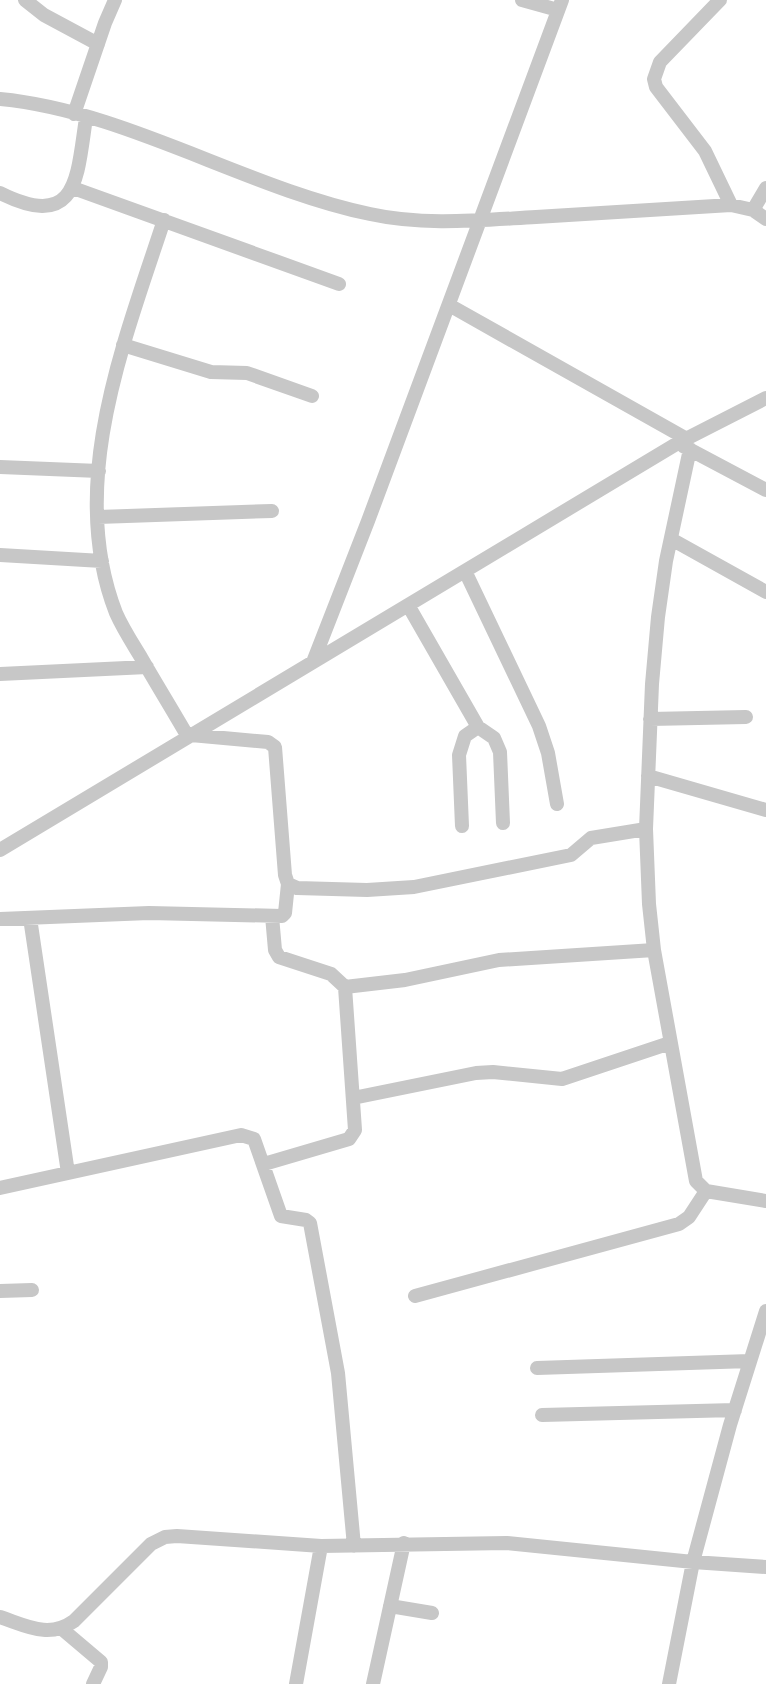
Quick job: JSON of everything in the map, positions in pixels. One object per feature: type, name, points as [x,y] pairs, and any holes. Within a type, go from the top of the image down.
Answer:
[{"type":"street","points":[[25,0],[44,15],[98,44]]},
{"type":"street","points":[[0,193],[30,206],[42,207],[54,205],[65,198],[73,188],[77,177],[80,116],[98,44],[116,0]]},
{"type":"street","points":[[313,662],[481,220],[560,5],[522,0]]},
{"type":"street","points":[[720,0],[660,62],[654,79],[656,87],[706,151],[731,206]]},
{"type":"street","points":[[0,99],[80,116],[344,208],[400,219],[481,220],[731,206],[753,210],[766,220]]},
{"type":"street","points":[[73,188],[339,284]]},
{"type":"street","points":[[753,210],[766,188]]},
{"type":"street","points":[[164,220],[123,345],[101,438],[98,517],[102,561],[117,614],[147,668],[190,736]]},
{"type":"street","points":[[449,305],[766,490]]},
{"type":"street","points":[[123,345],[211,372],[247,373],[312,396]]},
{"type":"street","points":[[0,850],[465,570],[766,398]]},
{"type":"street","points":[[685,444],[658,617],[650,719],[646,829],[649,904],[654,950],[694,1173],[700,1187],[706,1191],[766,1201]]},
{"type":"street","points":[[0,467],[99,471]]},
{"type":"street","points":[[98,517],[272,511]]},
{"type":"street","points":[[671,539],[766,592]]},
{"type":"street","points":[[0,555],[102,561]]},
{"type":"street","points":[[465,570],[539,726],[548,753],[557,804]]},
{"type":"street","points":[[408,605],[478,727],[494,738],[500,752],[503,823]]},
{"type":"street","points":[[0,674],[147,668]]},
{"type":"street","points":[[650,719],[746,717]]},
{"type":"street","points":[[462,826],[459,755],[465,736],[478,727]]},
{"type":"street","points":[[0,919],[158,913],[284,915],[288,884],[285,875],[275,747],[268,742],[190,736]]},
{"type":"street","points":[[648,776],[766,810]]},
{"type":"street","points":[[288,884],[297,888],[337,889],[385,890],[414,887],[571,855],[591,838],[646,829]]},
{"type":"street","points":[[264,1164],[351,1138],[355,1130],[345,987],[331,974],[279,958],[275,950],[272,916]]},
{"type":"street","points":[[30,918],[68,1173]]},
{"type":"street","points":[[345,987],[405,980],[499,960],[654,950]]},
{"type":"street","points":[[353,1098],[476,1073],[562,1079],[670,1043]]},
{"type":"street","points":[[0,1188],[241,1135],[254,1139],[281,1216],[306,1220],[310,1223],[338,1373],[354,1546]]},
{"type":"street","points":[[415,1296],[679,1224],[689,1217],[706,1191]]},
{"type":"street","points":[[0,1291],[32,1290]]},
{"type":"street","points":[[669,1684],[693,1562],[735,1410],[756,1358],[766,1311]]},
{"type":"street","points":[[537,1368],[756,1358]]},
{"type":"street","points":[[542,1415],[735,1410]]},
{"type":"street","points":[[0,1617],[40,1630],[62,1629],[74,1621],[141,1552],[165,1537],[177,1536],[321,1546],[404,1543],[516,1544],[693,1562],[766,1566]]},
{"type":"street","points":[[373,1684],[404,1543]]},
{"type":"street","points":[[296,1684],[321,1546]]},
{"type":"street","points":[[390,1606],[432,1614]]},
{"type":"street","points":[[62,1629],[101,1662],[93,1684]]}]
